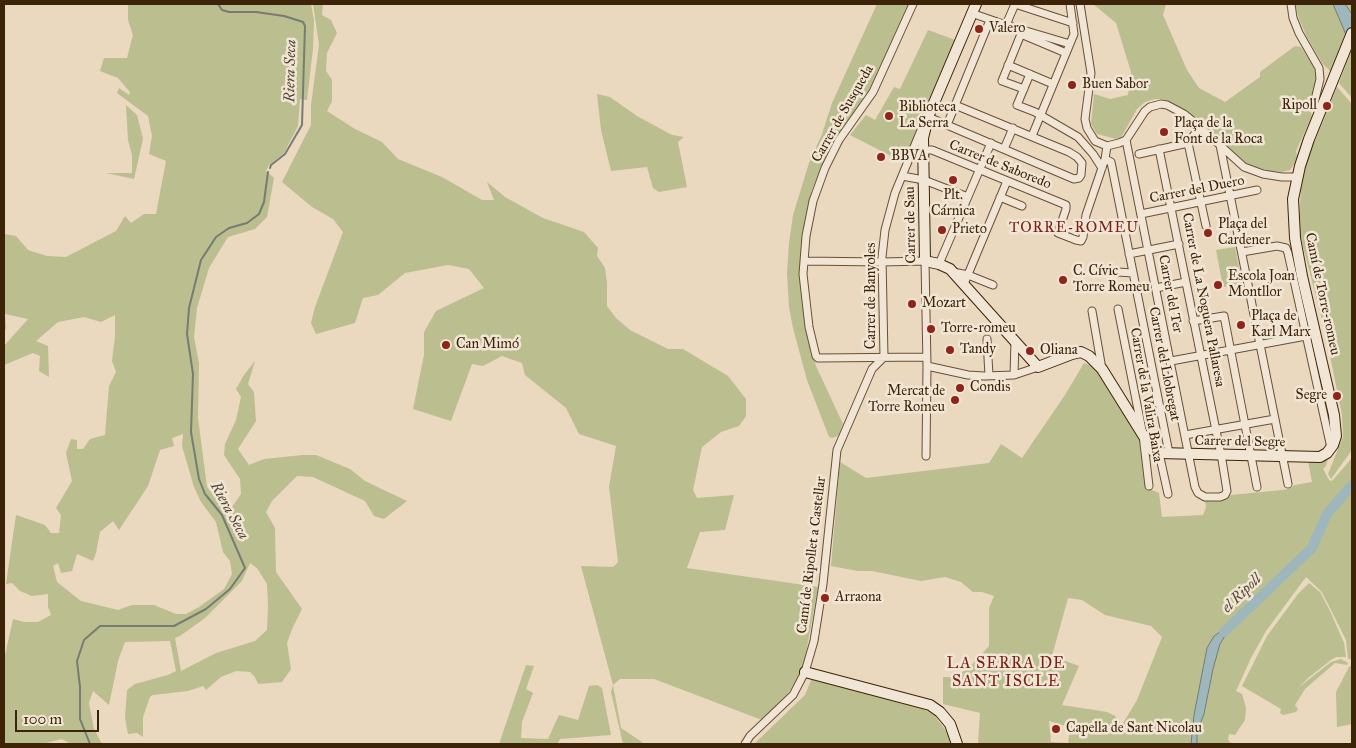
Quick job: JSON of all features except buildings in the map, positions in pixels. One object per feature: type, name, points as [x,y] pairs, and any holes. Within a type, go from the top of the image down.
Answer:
[{"type":"street","name":"Carrer de Susqueda","points":[[884,357],[818,358],[816,356],[806,313],[803,274],[806,236],[813,201],[825,168],[839,140],[873,92],[913,4]]},
{"type":"street","points":[[1006,25],[1015,4],[1073,23]]},
{"type":"street","points":[[1032,136],[1074,34],[1070,4]]},
{"type":"street","points":[[1080,4],[1091,73],[1086,119],[1087,128],[1095,141],[1109,145],[1126,140],[1145,111],[1155,105],[1167,105],[1184,114],[1244,167],[1262,174],[1297,177]]},
{"type":"street","points":[[1291,4],[1293,18],[1299,33],[1320,72],[1314,104],[1315,107],[1323,106]]},
{"type":"street","points":[[974,8],[990,20],[1006,25],[1066,53]]},
{"type":"street","name":"Carrer de Sau","points":[[926,456],[927,357],[924,180],[918,150],[928,117],[974,8]]},
{"type":"street","points":[[947,125],[990,20]]},
{"type":"street","points":[[1022,32],[1070,44]]},
{"type":"street","points":[[1022,32],[1002,81],[1024,89]]},
{"type":"street","name":"Camí de Torre-romeu","points":[[1331,449],[1336,436],[1330,422],[1295,238],[1293,199],[1297,177],[1309,139],[1352,33]]},
{"type":"street","points":[[1008,65],[1053,84]]},
{"type":"street","points":[[1030,74],[1017,105],[1078,137],[1102,168],[1108,160]]},
{"type":"street","points":[[928,117],[1074,179],[1079,178],[1082,163],[1069,152],[955,105]]},
{"type":"street","points":[[1139,154],[1188,143],[1200,127]]},
{"type":"street","points":[[1004,149],[1013,128]]},
{"type":"street","name":"Carrer del Ter","points":[[1126,140],[1196,489],[1200,495],[1211,498]]},
{"type":"street","points":[[939,264],[990,143]]},
{"type":"street","points":[[1188,143],[1206,226]]},
{"type":"street","points":[[1220,144],[1288,484]]},
{"type":"street","name":"Carrer del Llobregat","points":[[1109,145],[1108,160],[1133,273],[1164,453],[1168,494]]},
{"type":"street","name":"Carrer de La Noguera Pallaresa","points":[[1159,149],[1221,455],[1226,493],[1220,497],[1211,498]]},
{"type":"street","name":"Carrer de Saboredo","points":[[918,150],[932,150],[1066,205],[1058,233],[1081,241],[1086,215],[1102,168]]},
{"type":"street","name":"Carrer de Banyoles","points":[[884,357],[883,242],[888,214],[902,176],[918,150]]},
{"type":"street","points":[[902,176],[924,180],[968,197]]},
{"type":"street","points":[[966,280],[1007,181]]},
{"type":"street","name":"Carrer del Duero","points":[[1141,214],[1258,190]]},
{"type":"street","points":[[1000,197],[1022,206]]},
{"type":"street","points":[[1129,254],[1179,244]]},
{"type":"street","points":[[1242,252],[1277,246],[1286,248],[1306,336],[1330,422]]},
{"type":"street","points":[[804,261],[925,261],[939,264],[966,280],[993,285]]},
{"type":"street","points":[[1102,271],[1133,273]]},
{"type":"street","points":[[966,280],[1036,366]]},
{"type":"street","points":[[1156,288],[1186,282]]},
{"type":"street","name":"Carrer de la Valira Baixa","points":[[1118,309],[1143,435],[1149,486]]},
{"type":"street","points":[[1092,311],[1102,369]]},
{"type":"street","points":[[1193,321],[1224,316],[1257,487]]},
{"type":"street","points":[[1171,361],[1306,336]]},
{"type":"street","points":[[987,339],[989,376]]},
{"type":"street","points":[[1014,375],[1015,341]]},
{"type":"street","points":[[927,366],[968,375],[1014,375],[1081,352],[1089,356],[1102,369],[1153,451],[1164,453]]},
{"type":"street","points":[[884,357],[927,357]]},
{"type":"street","name":"Camí de Ripollet a Castellar","points":[[745,744],[750,736],[793,695],[805,672],[814,641],[823,584],[837,450],[872,369],[884,357]]},
{"type":"street","points":[[1185,436],[1275,419]]},
{"type":"street","name":"Carrer del Segre","points":[[1164,453],[1320,457],[1328,454],[1331,449]]},
{"type":"street","points":[[805,672],[930,705],[948,721],[957,744]]},
{"type":"green space","points":[[128,4],[311,4],[314,21],[313,49],[307,100],[300,99],[298,126],[284,153],[269,165],[266,171],[274,178],[267,217],[255,229],[228,237],[209,268],[197,308],[194,337],[199,363],[198,418],[207,487],[221,505],[232,507],[241,494],[240,479],[224,455],[225,444],[236,420],[241,397],[236,389],[255,361],[248,384],[254,392],[256,421],[238,449],[249,465],[264,459],[316,455],[350,469],[365,481],[407,501],[384,519],[374,516],[365,501],[313,477],[297,476],[272,501],[266,512],[275,528],[276,572],[302,609],[287,643],[291,669],[282,682],[258,684],[250,672],[236,671],[221,677],[206,690],[203,686],[188,691],[153,695],[150,697],[143,717],[143,737],[137,733],[128,734],[125,718],[127,690],[135,684],[176,671],[170,641],[125,642],[118,661],[109,705],[93,691],[89,703],[94,729],[102,744],[71,744],[62,739],[42,744],[4,744],[4,660],[13,619],[24,622],[38,622],[51,615],[48,607],[48,594],[32,596],[20,591],[12,583],[6,584],[16,515],[45,525],[51,533],[59,533],[61,515],[56,508],[72,481],[66,453],[71,439],[77,440],[77,449],[83,449],[90,439],[105,435],[109,386],[116,372],[112,361],[115,315],[101,322],[84,317],[58,322],[36,341],[48,346],[49,377],[39,371],[40,356],[33,353],[4,365],[4,346],[28,319],[5,314],[6,329],[4,331],[4,234],[16,236],[28,250],[47,256],[66,257],[116,231],[125,216],[131,223],[144,214],[156,214],[166,161],[149,154],[152,136],[148,116],[117,93],[119,88],[129,95],[130,92],[118,78],[100,71],[104,58],[127,58],[133,35],[128,20]],"holes":[[[183,434],[182,446],[194,487],[201,502],[216,522],[223,552],[230,561],[232,574],[224,589],[186,614],[176,614],[154,605],[132,605],[118,610],[81,601],[57,582],[53,566],[58,563],[61,573],[72,571],[77,554],[93,561],[100,532],[113,521],[119,530],[148,486],[160,450],[174,446],[172,438]],[[250,563],[257,568],[267,584],[267,630],[255,641],[216,653],[181,671],[175,638],[205,618],[242,581]]]},
{"type":"green space","points":[[313,4],[323,4],[322,15],[331,20],[337,33],[327,53],[326,71],[332,80],[332,101],[327,111],[355,129],[382,142],[398,159],[442,177],[482,200],[494,200],[487,182],[505,197],[543,218],[584,232],[598,248],[597,256],[605,268],[607,306],[616,318],[630,330],[668,349],[683,349],[728,376],[746,399],[746,416],[739,426],[721,432],[702,447],[693,490],[697,498],[734,495],[725,530],[700,532],[687,568],[818,587],[804,664],[800,676],[783,700],[762,720],[654,679],[620,679],[613,685],[581,566],[613,567],[618,562],[609,487],[616,446],[579,434],[566,408],[525,375],[522,363],[502,356],[483,366],[472,364],[451,421],[413,409],[424,355],[424,332],[436,311],[484,288],[469,269],[448,265],[405,273],[378,295],[363,298],[355,323],[316,334],[311,323],[315,307],[343,232],[333,219],[312,207],[282,182],[311,125],[311,105],[319,45]]},
{"type":"green space","points":[[877,4],[910,4],[880,71],[821,168],[812,189],[806,218],[801,273],[810,341],[816,366],[843,424],[838,436],[832,438],[829,437],[807,380],[793,328],[789,307],[787,274],[789,243],[793,215],[809,163],[822,134],[832,103]]},
{"type":"green space","points":[[1093,4],[1166,4],[1163,15],[1187,70],[1199,88],[1225,102],[1260,77],[1260,72],[1295,46],[1301,47],[1314,67],[1317,77],[1309,106],[1312,116],[1296,151],[1297,156],[1290,170],[1282,172],[1270,171],[1247,164],[1188,112],[1163,99],[1145,102],[1137,109],[1122,136],[1116,139],[1097,134],[1091,124],[1094,94],[1110,99],[1128,95],[1131,72],[1116,23]]},
{"type":"green space","points":[[1295,4],[1352,4],[1352,23],[1332,73],[1322,63],[1307,37]]},
{"type":"green space","points":[[928,30],[958,41],[910,150],[897,161],[895,158],[850,135],[866,115],[875,120],[894,87],[900,89]]},
{"type":"green space","points":[[1352,48],[1352,98],[1339,83]]},
{"type":"green space","points":[[1337,87],[1352,104],[1352,450],[1331,479],[1328,474],[1343,437],[1342,415],[1325,331],[1300,235],[1299,221],[1304,167]]},
{"type":"green space","points":[[597,94],[610,97],[637,116],[672,135],[684,137],[678,142],[687,187],[659,192],[653,188],[647,167],[611,171],[601,130]]},
{"type":"green space","points":[[126,105],[137,115],[143,139],[134,179],[106,173],[132,173],[132,155],[128,140]]},
{"type":"green space","points":[[1235,247],[1242,283],[1223,287],[1216,250]]},
{"type":"green space","points":[[1084,363],[1096,368],[1141,438],[1142,457],[1147,483],[1152,490],[1159,493],[1162,517],[1203,515],[1206,507],[1205,500],[1221,500],[1231,495],[1289,489],[1295,485],[1312,482],[1308,461],[1328,458],[1323,469],[1329,480],[1332,481],[1352,458],[1352,659],[1348,659],[1346,640],[1321,591],[1306,577],[1266,631],[1236,691],[1242,694],[1246,708],[1245,720],[1235,735],[1229,734],[1228,739],[1231,744],[978,744],[980,713],[943,704],[943,677],[955,677],[970,667],[989,646],[989,608],[994,596],[982,592],[973,592],[961,582],[945,577],[921,581],[872,571],[858,571],[831,566],[840,462],[866,478],[989,463],[1001,444],[1022,458],[1065,395]],"holes":[[[1068,598],[1082,600],[1105,615],[1151,626],[1162,637],[1137,700],[1122,725],[1115,716],[1107,712],[1062,705],[1079,666],[1052,656]],[[1049,721],[1066,726],[1070,731],[1068,743],[1051,742]]]},
{"type":"green space","points":[[1309,583],[1320,592],[1330,611],[1344,643],[1346,657],[1336,657],[1331,660],[1298,688],[1331,662],[1341,659],[1348,663],[1347,665],[1335,663],[1305,689],[1295,705],[1298,709],[1296,712],[1283,715],[1280,713],[1281,709],[1242,686],[1267,636],[1298,594]]},
{"type":"green space","points":[[526,665],[534,666],[526,689],[533,693],[522,722],[521,738],[548,739],[559,715],[578,720],[589,686],[597,685],[602,688],[611,735],[560,739],[557,744],[499,744]]},
{"type":"green space","points":[[1352,665],[1352,724],[1337,727],[1336,692],[1349,667]]},
{"type":"green space","points":[[812,678],[925,710],[935,716],[949,735],[951,744],[754,744],[805,695]]},
{"type":"green space","points":[[613,685],[621,728],[642,742],[642,744],[623,744],[611,692]]},
{"type":"water","points":[[1333,4],[1345,4],[1352,14],[1352,49]]},
{"type":"water","points":[[1233,623],[1220,644],[1204,714],[1197,732],[1197,744],[1191,744],[1194,715],[1207,648],[1214,636]]},
{"type":"waterway","name":"Riera Seca","points":[[218,4],[222,10],[229,12],[256,12],[284,16],[303,22],[305,26],[302,125],[285,154],[271,165],[270,168]]},
{"type":"waterway","name":"Riera Seca","points":[[90,744],[80,719],[80,687],[77,661],[84,640],[100,626],[174,626],[206,609],[230,589],[245,568],[222,515],[205,494],[199,479],[191,432],[193,374],[187,334],[189,308],[201,260],[216,237],[229,228],[247,223],[259,214],[264,202],[268,172]]},
{"type":"waterway","name":"el Ripoll","points":[[1224,632],[1312,548],[1327,514],[1352,485]]},
{"type":"place","name":"Valero","points":[[979,29]]},
{"type":"place","name":"Buen Sabor","points":[[1072,85]]},
{"type":"place","name":"Ripoll","points":[[1327,106]]},
{"type":"place","name":"Biblioteca La Serra","points":[[889,116]]},
{"type":"place","name":"Plaça de la Font de la Roca","points":[[1164,132]]},
{"type":"place","name":"BBVA","points":[[881,157]]},
{"type":"place","name":"Plt. Cárnica","points":[[953,180]]},
{"type":"place","name":"Prieto","points":[[942,230]]},
{"type":"place","name":"Plaça del Cardener","points":[[1208,233]]},
{"type":"place","name":"C. Cívic Torre Romeu","points":[[1063,280]]},
{"type":"place","name":"Escola Joan Montllor","points":[[1218,285]]},
{"type":"place","name":"Mozart","points":[[912,304]]},
{"type":"place","name":"Plaça de Karl Marx","points":[[1241,325]]},
{"type":"place","name":"Torre-romeu","points":[[931,329]]},
{"type":"place","name":"Can Mimó","points":[[446,345]]},
{"type":"place","name":"Tandy","points":[[950,350]]},
{"type":"place","name":"Oliana","points":[[1030,351]]},
{"type":"place","name":"Condis","points":[[960,388]]},
{"type":"place","name":"Segre","points":[[1337,396]]},
{"type":"place","name":"Mercat de Torre Romeu","points":[[955,400]]},
{"type":"place","name":"Arraona","points":[[825,598]]},
{"type":"place","name":"Capella de Sant Nicolau","points":[[1056,729]]},
{"type":"district","name":"TORRE-ROMEU","points":[[1074,228]]},
{"type":"district","name":"LA SERRA DE SANT ISCLE","points":[[1006,673]]}]
